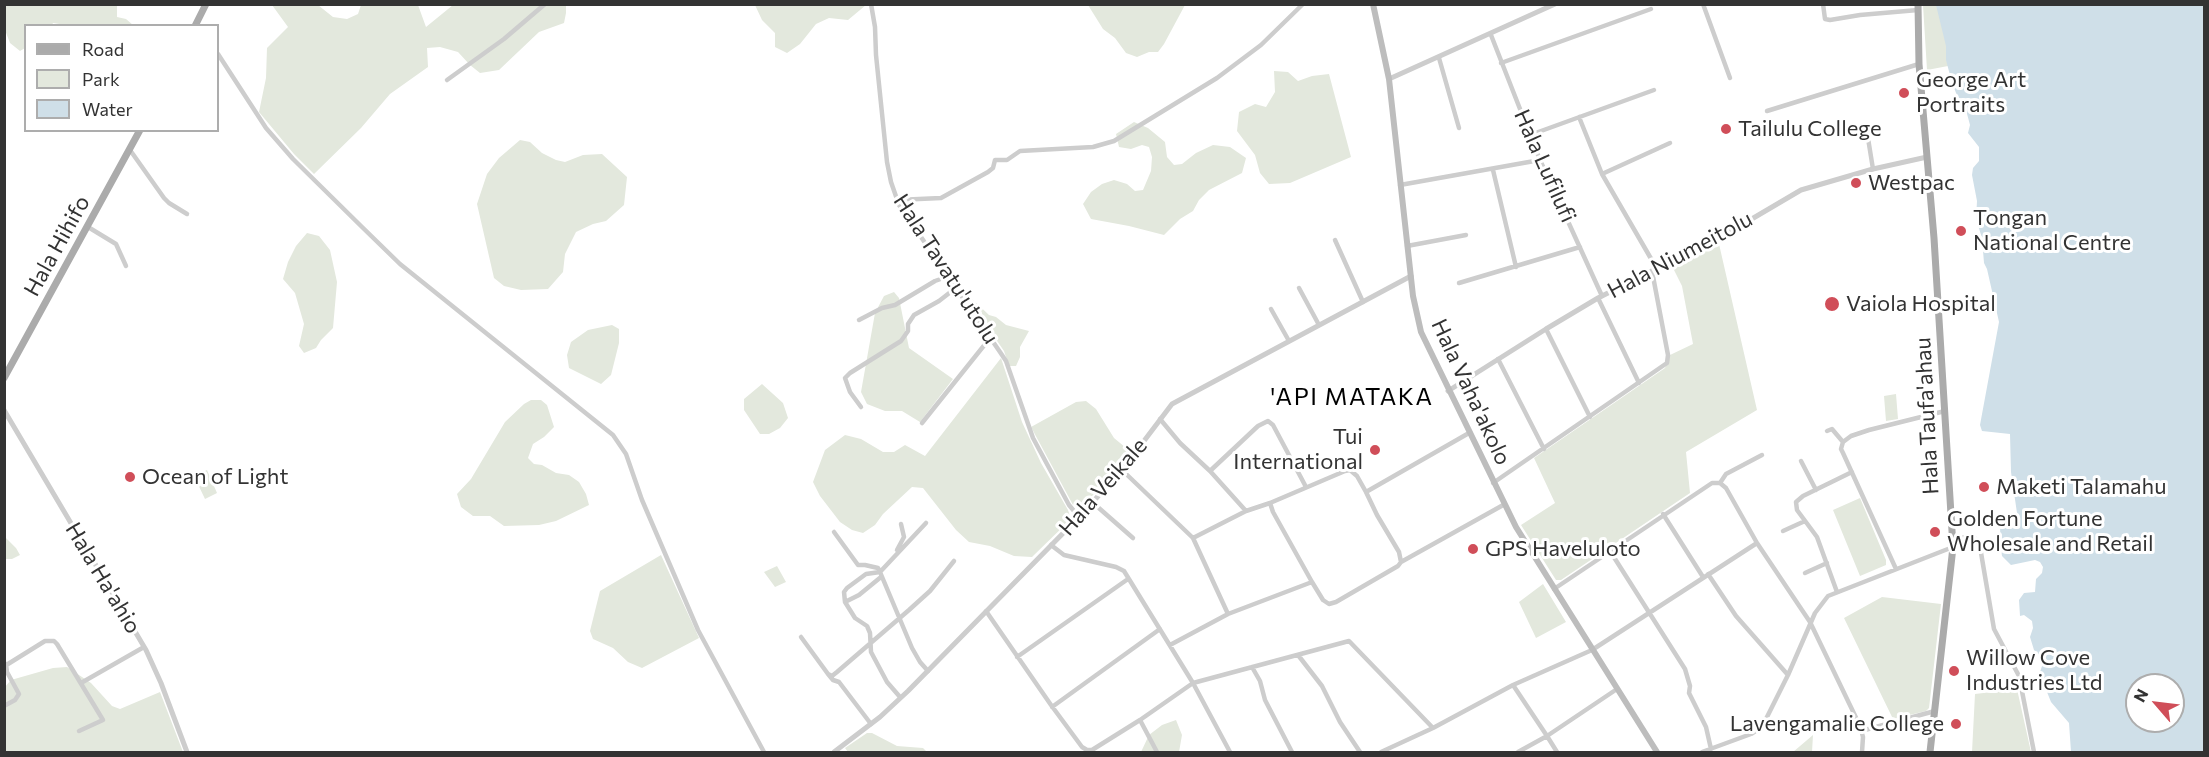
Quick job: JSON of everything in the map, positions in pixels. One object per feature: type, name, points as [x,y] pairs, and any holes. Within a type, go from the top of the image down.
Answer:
[{"type":"main road","points":[[196,24],[206,4]]},
{"type":"main road","name":"Hala Vaha'akolo","points":[[1373,4],[1389,79],[1407,246],[1421,333],[1493,483],[1554,589],[1657,753]]},
{"type":"main road","name":"Hala Taufa'ahau","points":[[1918,8],[1919,64],[1953,547],[1930,753]]},
{"type":"main road","name":"Hala Hihifo","points":[[4,378],[139,132]]},
{"type":"street","points":[[447,80],[504,39],[545,4]]},
{"type":"street","name":"Hala Tavatu'utolu","points":[[871,4],[887,162],[897,200],[1006,361],[1033,438],[1079,517]]},
{"type":"street","points":[[897,200],[941,198],[988,172],[993,168],[995,160],[1007,160],[1020,151],[1093,147],[1114,141],[1217,78],[1261,45],[1303,4]]},
{"type":"street","points":[[1389,79],[1491,35],[1555,4]]},
{"type":"street","points":[[1702,4],[1730,78]]},
{"type":"street","points":[[1823,4],[1825,19],[1830,20],[1918,8]]},
{"type":"street","points":[[1501,63],[1651,9]]},
{"type":"street","name":"Hala Lufilufi","points":[[1491,35],[1540,160],[1639,383]]},
{"type":"street","points":[[219,56],[266,128],[293,159],[400,264],[614,435],[626,454],[642,500],[698,630],[764,753]]},
{"type":"street","points":[[1439,58],[1459,128]]},
{"type":"street","points":[[1767,111],[1919,64]]},
{"type":"street","points":[[1530,135],[1654,90]]},
{"type":"street","points":[[1493,483],[1664,366],[1668,358],[1654,270],[1602,174],[1578,117]]},
{"type":"street","points":[[1843,135],[1861,129],[1867,132],[1873,169]]},
{"type":"street","points":[[1602,174],[1670,143]]},
{"type":"street","points":[[130,150],[164,198],[187,214]]},
{"type":"street","name":"Hala Niumeitolu","points":[[1448,391],[1600,297],[1733,230],[1801,190],[1873,169],[1927,157]]},
{"type":"street","points":[[1400,185],[1540,160]]},
{"type":"street","points":[[1493,170],[1516,267]]},
{"type":"street","points":[[88,227],[116,244],[126,266]]},
{"type":"street","points":[[1407,246],[1466,235]]},
{"type":"street","points":[[1335,240],[1363,302]]},
{"type":"street","points":[[1459,283],[1580,248]]},
{"type":"street","points":[[859,320],[895,304],[934,281],[950,276]]},
{"type":"street","name":"Hala Veikale","points":[[834,753],[870,724],[928,671],[1051,546],[1122,470],[1172,404],[1411,276]]},
{"type":"street","points":[[861,407],[850,392],[845,378],[850,372],[901,341],[909,331],[908,324],[914,315],[957,287]]},
{"type":"street","points":[[1299,288],[1320,325]]},
{"type":"street","points":[[1271,309],[1289,341]]},
{"type":"street","points":[[1546,329],[1590,417]]},
{"type":"street","points":[[922,423],[990,338]]},
{"type":"street","points":[[1498,359],[1544,449]]},
{"type":"street","name":"Hala Ha'ahio","points":[[4,410],[144,647],[161,682],[187,753]]},
{"type":"street","points":[[1896,569],[1841,449],[1843,442],[1851,436],[1869,430],[1945,411]]},
{"type":"street","points":[[1160,419],[1246,511]]},
{"type":"street","points":[[1210,471],[1258,426],[1268,421],[1273,425],[1306,487]]},
{"type":"street","points":[[1827,431],[1832,429],[1843,442]]},
{"type":"street","points":[[1366,492],[1469,433]]},
{"type":"street","points":[[1720,483],[1726,474],[1762,455]]},
{"type":"street","points":[[1801,461],[1816,490]]},
{"type":"street","points":[[1122,470],[1193,538],[1228,615]]},
{"type":"street","points":[[1193,538],[1246,511],[1270,503],[1324,478],[1350,470],[1357,476],[1366,492],[1399,552],[1401,562]]},
{"type":"street","points":[[1837,592],[1817,537],[1797,510],[1796,502],[1852,472]]},
{"type":"street","points":[[1554,589],[1663,514],[1712,483],[1720,483],[1726,488],[1757,543],[1810,622],[1862,731],[1862,753]]},
{"type":"street","points":[[1092,502],[1133,538]]},
{"type":"street","points":[[1270,503],[1312,582],[1323,600],[1329,604],[1505,504]]},
{"type":"street","points":[[1663,514],[1705,576],[1736,616],[1788,675]]},
{"type":"street","points":[[1783,531],[1805,520]]},
{"type":"street","points":[[895,555],[926,523]]},
{"type":"street","points":[[845,602],[860,595],[881,575],[904,537],[901,524]]},
{"type":"street","points":[[834,532],[858,565],[878,568],[920,663],[928,671]]},
{"type":"street","points":[[1952,537],[1974,538],[1979,541],[1994,629],[2019,676],[2034,753]]},
{"type":"street","points":[[1381,753],[1513,686],[1592,650],[1757,543]]},
{"type":"street","points":[[1051,546],[1064,555],[1116,567],[1124,571],[1193,683],[1230,753]]},
{"type":"street","points":[[1702,753],[1751,734],[1762,727],[1788,675],[1810,622],[1820,603],[1828,596],[1953,547]]},
{"type":"street","points":[[1610,551],[1685,669],[1690,686],[1689,693],[1706,727],[1711,749]]},
{"type":"street","points":[[828,674],[832,676],[837,672],[930,591],[954,561]]},
{"type":"street","points":[[1805,573],[1827,563]]},
{"type":"street","points":[[881,575],[866,574],[854,582],[844,592],[845,602],[855,618],[867,626],[870,633],[869,644],[887,682],[900,697]]},
{"type":"street","points":[[1017,657],[1128,579]]},
{"type":"street","points":[[1170,645],[1228,615],[1312,582]]},
{"type":"street","points":[[986,611],[1052,707],[1082,747],[1087,750],[1092,750],[1140,720],[1193,683],[1349,641],[1432,728]]},
{"type":"street","points":[[1052,707],[1160,629]]},
{"type":"street","points":[[801,637],[828,674],[839,682],[870,724]]},
{"type":"street","points":[[4,706],[15,700],[19,694],[5,664],[45,641],[54,641],[103,720],[79,731]]},
{"type":"street","points":[[81,683],[144,647]]},
{"type":"street","points":[[1298,655],[1322,686],[1340,722],[1360,753]]},
{"type":"street","points":[[1252,667],[1260,681],[1265,700],[1292,753]]},
{"type":"street","points":[[1513,686],[1557,753]]},
{"type":"street","points":[[1518,753],[1617,689]]},
{"type":"street","points":[[1862,731],[1935,711]]},
{"type":"street","points":[[1140,720],[1157,753]]},
{"type":"green space","points":[[5,4],[117,5],[117,17],[126,19],[132,24],[24,24],[24,49],[20,51],[10,43],[5,30]]},
{"type":"green space","points":[[755,4],[866,5],[848,20],[829,18],[816,24],[800,44],[787,53],[775,47],[775,33],[762,20]]},
{"type":"green space","points":[[272,5],[318,5],[333,17],[347,19],[358,14],[361,5],[418,5],[426,27],[453,5],[566,5],[566,13],[564,23],[539,32],[499,70],[480,73],[458,52],[440,47],[427,48],[428,67],[390,94],[361,128],[314,174],[259,112],[266,78],[267,48],[288,27]]},
{"type":"green space","points":[[1088,5],[1185,5],[1158,52],[1149,52],[1137,57],[1126,53],[1115,38],[1103,29]]},
{"type":"green space","points":[[1923,5],[1943,5],[1948,66],[1927,70]]},
{"type":"green space","points":[[1274,71],[1288,72],[1298,81],[1329,74],[1351,157],[1290,183],[1269,184],[1260,173],[1255,155],[1237,131],[1239,112],[1255,104],[1266,107],[1275,92]]},
{"type":"green space","points":[[1134,122],[1148,128],[1165,142],[1167,157],[1174,165],[1182,164],[1196,153],[1213,145],[1230,147],[1246,158],[1242,173],[1209,190],[1199,200],[1193,211],[1180,219],[1164,235],[1091,219],[1083,204],[1091,192],[1102,184],[1114,180],[1127,184],[1135,191],[1143,190],[1151,171],[1152,157],[1149,147],[1142,145],[1131,149],[1119,147],[1116,134]]},
{"type":"green space","points":[[520,140],[530,142],[542,153],[565,162],[583,155],[602,154],[627,177],[624,205],[606,221],[576,232],[565,254],[563,272],[548,289],[521,290],[504,286],[494,278],[477,204],[487,174],[499,158]]},
{"type":"green space","points":[[307,233],[319,236],[330,250],[337,282],[333,328],[316,348],[304,353],[299,346],[304,324],[295,293],[283,279],[296,246]]},
{"type":"green space","points":[[1719,244],[1757,410],[1686,452],[1690,493],[1561,580],[1556,580],[1521,525],[1555,503],[1534,458],[1665,368],[1670,355],[1693,344],[1682,286],[1673,268]]},
{"type":"green space","points":[[894,292],[899,298],[909,348],[953,379],[920,422],[902,411],[885,411],[867,404],[861,392],[875,313],[884,296]]},
{"type":"green space","points":[[967,297],[1006,325],[1029,331],[1020,347],[1020,357],[1016,366],[1009,366],[1004,351]]},
{"type":"green space","points":[[612,325],[619,329],[619,343],[611,375],[601,384],[569,368],[567,355],[571,342],[588,330]]},
{"type":"green space","points":[[1001,358],[1022,422],[1071,519],[1032,557],[1014,556],[990,546],[969,542],[956,530],[923,488],[912,487],[883,514],[875,525],[863,533],[852,530],[840,522],[820,496],[813,482],[825,450],[845,435],[861,439],[883,452],[894,452],[905,445],[925,456]]},
{"type":"green space","points":[[762,384],[783,403],[788,418],[780,428],[769,434],[760,434],[744,410],[744,399]]},
{"type":"green space","points":[[1896,394],[1898,419],[1886,421],[1884,396]]},
{"type":"green space","points":[[531,400],[541,400],[547,405],[554,427],[533,444],[528,458],[534,464],[542,465],[556,473],[569,475],[579,482],[589,505],[556,521],[539,525],[504,526],[490,516],[473,516],[461,507],[457,494],[471,479],[505,422]]},
{"type":"green space","points":[[1086,401],[1096,409],[1114,438],[1131,452],[1085,504],[1079,507],[1073,505],[1031,427],[1076,402]]},
{"type":"green space","points":[[207,470],[217,493],[205,499],[194,476]]},
{"type":"green space","points":[[1860,498],[1886,560],[1886,565],[1860,576],[1833,510]]},
{"type":"green space","points":[[5,537],[20,555],[12,559],[5,559]]},
{"type":"green space","points":[[661,555],[699,638],[642,668],[628,662],[613,648],[593,639],[590,631],[600,591]]},
{"type":"green space","points":[[777,566],[786,582],[775,587],[764,572]]},
{"type":"green space","points":[[1543,584],[1566,622],[1536,638],[1519,602]]},
{"type":"green space","points":[[1882,597],[1941,604],[1929,708],[1926,711],[1893,719],[1844,618]]},
{"type":"green space","points":[[67,667],[91,683],[112,706],[120,709],[160,692],[183,752],[5,752],[4,688],[11,680],[53,668]]},
{"type":"green space","points":[[2017,689],[2031,752],[1972,752],[1975,694]]},
{"type":"green space","points":[[1176,720],[1182,735],[1179,752],[1141,752],[1149,735],[1162,725]]},
{"type":"green space","points":[[867,733],[872,733],[897,746],[923,748],[927,752],[848,752],[845,748]]},
{"type":"green space","points":[[1813,735],[1812,752],[1793,752]]},
{"type":"water","points":[[1936,5],[2204,5],[2204,752],[2071,752],[2069,723],[2051,702],[2047,692],[2040,672],[2044,660],[2034,650],[2030,637],[2033,628],[2032,621],[2024,615],[2020,616],[2019,600],[2024,593],[2035,592],[2036,579],[2042,573],[2043,567],[2035,560],[2011,565],[2002,556],[2000,527],[2010,522],[2017,513],[2011,472],[2010,434],[1982,431],[1980,425],[1999,322],[1976,219],[1977,201],[1972,175],[1973,168],[1979,161],[1979,147],[1968,133],[1970,125],[1966,110],[1956,93],[1946,60],[1946,46]]},
{"type":"place","name":"George Art Portraits","points":[[1904,93]]},
{"type":"place","name":"Tailulu College","points":[[1726,129]]},
{"type":"place","name":"Westpac","points":[[1856,183]]},
{"type":"place","name":"Tongan National Centre","points":[[1961,231]]},
{"type":"place","name":"Vaiola Hospital","points":[[1832,304]]},
{"type":"place","name":"Tui International","points":[[1375,450]]},
{"type":"place","name":"Ocean of Light","points":[[130,477]]},
{"type":"place","name":"Maketi Talamahu","points":[[1984,487]]},
{"type":"place","name":"Golden Fortune Wholesale and Retail","points":[[1935,532]]},
{"type":"place","name":"GPS Haveluloto","points":[[1473,549]]},
{"type":"place","name":"Willow Cove Industries Ltd","points":[[1954,671]]},
{"type":"place","name":"Lavengamalie College","points":[[1956,724]]},
{"type":"district","name":"'API MATAKA","points":[[1352,397]]}]
